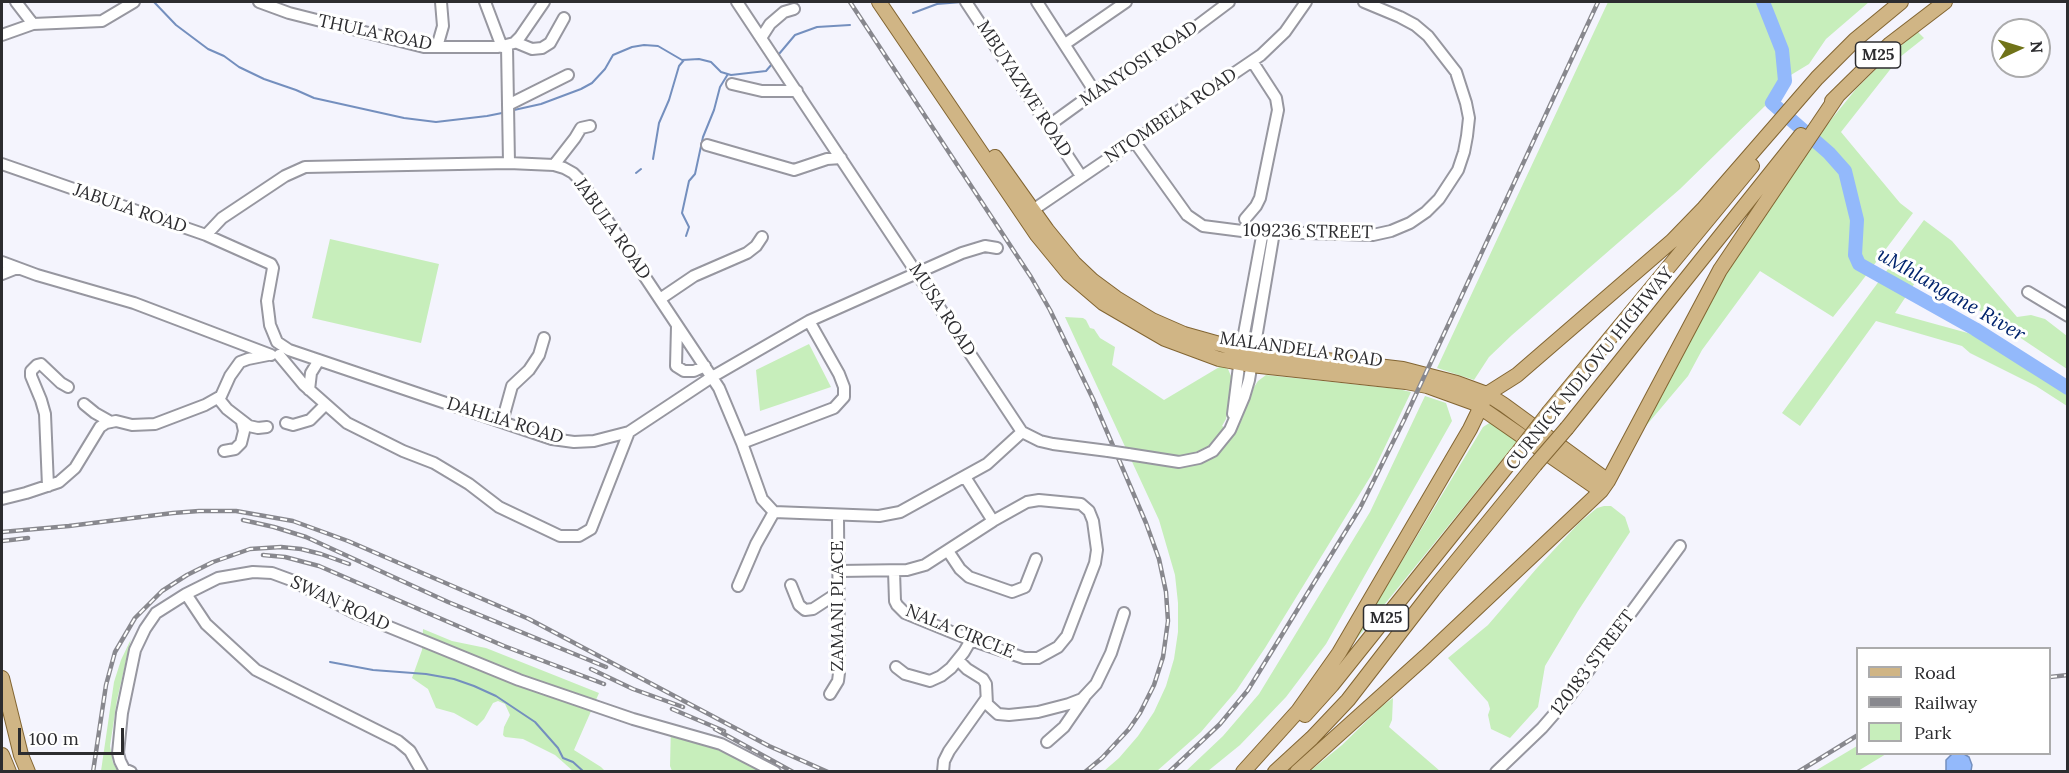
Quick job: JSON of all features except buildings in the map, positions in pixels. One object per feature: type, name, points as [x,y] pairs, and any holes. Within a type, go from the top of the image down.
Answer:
[{"type":"main road","name":"MALANDELA ROAD","points":[[879,2],[1028,213],[1074,263],[1116,298],[1139,313],[1184,334],[1246,358],[1406,382],[1442,391],[1480,407],[1605,486]]},
{"type":"main road","name":"MALANDELA ROAD","points":[[891,2],[1028,213]]},
{"type":"main road","points":[[1819,80],[1855,40],[1901,2]]},
{"type":"main road","name":"CURNICK NDLOVU HIGHWAY","points":[[1243,771],[1291,729],[1332,685],[1549,412],[1819,80],[1912,2]]},
{"type":"main road","name":"M25","points":[[1820,118],[1838,95],[1890,44],[1945,2]]},
{"type":"main road","points":[[1297,771],[1426,656],[1605,486],[1720,270],[1820,118]]},
{"type":"main road","name":"CURNICK NDLOVU HIGHWAY","points":[[1275,771],[1312,738],[1348,700],[1717,238],[1820,118]]},
{"type":"main road","points":[[1243,771],[1298,711],[1339,653],[1470,429],[1487,394],[1518,375],[1672,241],[1787,119]]},
{"type":"main road","name":"MALANDELA ROAD","points":[[1246,358],[1403,369],[1438,376],[1487,394],[1524,418],[1605,486]]},
{"type":"main road","points":[[2,678],[28,771]]},
{"type":"main road","points":[[2,754],[9,771]]},
{"type":"street","points":[[16,2],[33,24]]},
{"type":"street","points":[[2,35],[33,24],[102,21],[134,2]]},
{"type":"street","name":"THULA ROAD","points":[[259,2],[288,13],[424,47],[508,45],[532,50],[542,48],[550,43],[564,18]]},
{"type":"street","points":[[437,47],[443,26],[441,2]]},
{"type":"street","points":[[485,2],[508,45],[509,163]]},
{"type":"street","points":[[508,45],[527,29],[544,2]]},
{"type":"street","name":"MUSA ROAD","points":[[737,2],[1022,432]]},
{"type":"street","points":[[1037,2],[1095,92]]},
{"type":"street","points":[[1065,44],[1110,6],[1126,2]]},
{"type":"street","name":"MANYOSI ROAD","points":[[1048,126],[1230,2]]},
{"type":"street","name":"NTOMBELA ROAD","points":[[1028,213],[1261,55],[1285,32],[1306,2]]},
{"type":"street","name":"109236 STREET","points":[[1134,141],[1187,215],[1203,226],[1221,230],[1373,235],[1410,223],[1439,199],[1458,170],[1466,146],[1468,118],[1462,84],[1438,46],[1415,26],[1364,2]]},
{"type":"street","name":"MBUYAZWE ROAD","points":[[967,3],[1081,176]]},
{"type":"street","points":[[762,38],[770,24],[784,12],[794,9]]},
{"type":"street","points":[[1245,219],[1260,198],[1278,110],[1276,98],[1252,61]]},
{"type":"street","points":[[508,105],[568,75]]},
{"type":"street","points":[[732,84],[762,91],[797,92]]},
{"type":"street","points":[[554,165],[581,128],[590,126]]},
{"type":"street","points":[[707,145],[794,170],[827,159],[841,158]]},
{"type":"street","name":"JABULA ROAD","points":[[2,164],[206,235],[222,218],[285,176],[305,166],[509,163],[554,165],[573,173],[582,182],[705,366],[728,405],[762,499],[774,513]]},
{"type":"street","points":[[738,586],[756,544],[774,513],[879,516],[900,512],[994,459],[1022,432],[1031,438],[1053,444],[1179,462],[1199,458],[1213,451],[1230,430],[1244,397],[1246,358],[1263,231]]},
{"type":"street","points":[[1246,358],[1274,232]]},
{"type":"street","points":[[206,235],[271,264],[273,268],[267,301],[270,325],[279,353],[309,390],[325,405],[347,423],[403,451],[434,463],[469,484],[499,507],[561,536],[579,536],[591,529],[629,432]]},
{"type":"street","points":[[660,299],[694,276],[747,253],[762,237]]},
{"type":"street","name":"DAHLIA ROAD","points":[[2,262],[134,303],[254,347],[319,360],[552,439],[574,442],[602,440],[629,432],[712,378],[809,321],[916,272],[926,270],[976,248],[990,245],[997,248]]},
{"type":"street","points":[[2,274],[17,267]]},
{"type":"street","points":[[2028,292],[2067,316]]},
{"type":"street","points":[[742,443],[834,408],[844,397],[844,387],[809,321]]},
{"type":"street","points":[[677,325],[676,366],[684,371],[694,371],[705,366]]},
{"type":"street","points":[[502,422],[512,386],[529,370],[544,338]]},
{"type":"street","points":[[84,404],[111,422],[155,423],[206,405],[221,396],[230,376],[240,362],[248,358],[279,353]]},
{"type":"street","points":[[309,390],[311,373],[319,360]]},
{"type":"street","points":[[48,486],[45,414],[31,371],[37,364],[41,364],[68,387]]},
{"type":"street","points":[[218,398],[242,422],[253,428],[267,427]]},
{"type":"street","points":[[286,423],[293,425],[310,420],[325,405]]},
{"type":"street","points":[[2,499],[59,482],[75,468],[100,427],[111,422]]},
{"type":"street","points":[[224,451],[238,447],[243,437],[242,422]]},
{"type":"street","points":[[965,477],[993,521]]},
{"type":"street","name":"NALA CIRCLE","points":[[839,571],[894,571],[925,565],[1027,502],[1039,500],[1081,504],[1092,516],[1097,554],[1067,636],[1058,647],[1045,655],[1031,659],[971,640],[918,619],[900,609],[894,596],[894,571]]},
{"type":"street","name":"ZAMANI PLACE","points":[[830,694],[838,681],[839,673],[838,515]]},
{"type":"street","name":"120183 STREET","points":[[1496,771],[1542,728],[1569,697],[1680,546]]},
{"type":"street","points":[[948,551],[960,569],[969,577],[1012,592],[1025,587],[1036,559]]},
{"type":"street","name":"SWAN ROAD","points":[[131,771],[123,767],[118,753],[122,713],[135,650],[156,613],[218,578],[252,572],[272,573],[291,580],[355,614],[507,675],[625,717],[721,744],[775,771]]},
{"type":"street","points":[[791,585],[799,605],[804,610],[813,609],[839,592]]},
{"type":"street","points":[[186,594],[206,624],[256,670],[398,741],[410,752],[422,771]]},
{"type":"street","points":[[1047,742],[1064,727],[1096,684],[1106,665],[1124,613]]},
{"type":"street","points":[[896,667],[905,674],[930,681],[941,676],[958,660],[971,640]]},
{"type":"street","points":[[958,660],[983,679],[986,699],[994,712],[1009,715],[1038,711],[1069,704],[1086,695]]},
{"type":"street","points":[[943,771],[944,761],[949,751],[986,699]]},
{"type":"green space","points":[[1608,2],[1869,2],[1826,39],[1809,64],[1781,81],[1770,103],[1680,189],[1489,357],[1474,380],[1437,368]]},
{"type":"green space","points":[[1918,32],[1924,38],[1900,57],[1841,132],[1900,203],[1913,213],[1833,317],[1760,271],[1702,350],[1688,376],[1645,427],[1654,404],[1718,281],[1826,126],[1856,89],[1892,53]]},
{"type":"green space","points":[[1924,220],[1952,241],[2017,317],[2031,315],[2045,319],[2067,336],[2067,369],[1922,272],[1895,313],[1975,335],[2067,395],[2067,406],[2036,386],[1970,353],[1962,346],[1876,321],[1800,426],[1782,413]]},
{"type":"green space","points":[[330,239],[439,264],[421,343],[312,318]]},
{"type":"green space","points":[[1065,317],[1086,320],[1100,338],[1115,347],[1112,365],[1164,400],[1221,366],[1228,369],[1233,381],[1226,419],[1222,426],[1235,432],[1254,387],[1266,375],[1411,392],[1372,474],[1265,648],[1236,691],[1201,732],[1157,771],[1104,771],[1138,736],[1154,712],[1166,686],[1174,659],[1178,632],[1175,575],[1159,520]]},
{"type":"green space","points":[[809,344],[831,387],[760,411],[756,370]]},
{"type":"green space","points":[[1425,396],[1446,403],[1452,421],[1326,644],[1286,697],[1240,745],[1208,771],[1186,771],[1223,736],[1259,694],[1370,512]]},
{"type":"green space","points":[[1491,422],[1518,440],[1350,647],[1483,427]]},
{"type":"green space","points":[[1611,506],[1625,517],[1630,532],[1545,666],[1538,707],[1510,738],[1491,729],[1488,702],[1448,658],[1488,625],[1579,523],[1597,508]]},
{"type":"green space","points":[[423,629],[452,641],[486,648],[599,693],[574,750],[605,771],[573,771],[555,755],[523,739],[505,737],[504,727],[510,715],[505,704],[498,701],[493,703],[477,726],[454,713],[436,708],[428,689],[412,678],[422,650]]},
{"type":"green space","points":[[131,639],[117,700],[110,746],[113,763],[118,771],[101,771],[114,682]]},
{"type":"green space","points":[[1393,698],[1392,720],[1389,727],[1440,771],[1310,771],[1342,745]]},
{"type":"green space","points":[[671,724],[766,771],[672,771],[670,766]]},
{"type":"green space","points":[[1856,747],[1856,755],[1884,755],[1858,771],[1815,771]]},
{"type":"water","points":[[1951,755],[1966,755],[1972,765],[1971,771],[1946,771],[1946,760]]},
{"type":"waterway","points":[[154,2],[176,25],[208,49],[264,79],[314,98],[404,118],[436,122],[502,113]]},
{"type":"waterway","points":[[913,13],[937,4],[962,2]]},
{"type":"waterway","name":"uMhlangane River","points":[[1763,2],[1782,50],[1785,81],[1772,103],[1829,153],[1845,171],[1857,220],[1855,255],[1859,264],[1975,329],[2068,388]]},
{"type":"waterway","points":[[779,54],[795,35],[817,27],[850,25]]},
{"type":"waterway","points":[[514,110],[541,104],[581,89],[592,83],[605,69],[613,55],[632,47],[658,46],[682,60],[699,59],[711,62],[721,72],[731,75],[766,71],[772,64]]},
{"type":"waterway","points":[[653,159],[659,123],[669,100],[679,66],[684,60]]},
{"type":"waterway","points":[[686,236],[689,227],[682,213],[689,181],[695,174],[703,137],[720,87],[728,74]]},
{"type":"waterway","points":[[636,173],[641,169]]},
{"type":"waterway","points":[[330,662],[373,670],[426,674],[454,679],[474,686],[496,696],[535,722],[558,748],[563,758],[573,762],[584,772]]},
{"type":"railway","points":[[850,2],[1031,277],[1050,310],[1093,399],[1159,559],[1166,592],[1168,621],[1163,657],[1154,685],[1129,729],[1102,758],[1085,772]]},
{"type":"railway","points":[[1169,772],[1220,724],[1248,690],[1360,508],[1404,420],[1598,2]]},
{"type":"railway","points":[[2,532],[199,511],[236,511],[293,521],[348,541],[529,619],[769,746],[828,772]]},
{"type":"railway","points":[[243,520],[306,537],[448,602],[606,667]]},
{"type":"railway","points":[[2,541],[28,538]]},
{"type":"railway","points":[[93,772],[106,685],[115,652],[135,618],[162,591],[213,562],[250,549],[281,547],[301,549],[349,564]]},
{"type":"railway","points":[[263,555],[285,557],[319,566],[504,646],[604,684]]},
{"type":"railway","points":[[591,669],[633,689],[683,707]]},
{"type":"railway","points":[[2051,677],[2068,675]]},
{"type":"railway","points":[[672,709],[724,731]]},
{"type":"railway","points":[[715,729],[793,772]]},
{"type":"railway","points":[[1798,772],[1856,736]]}]
